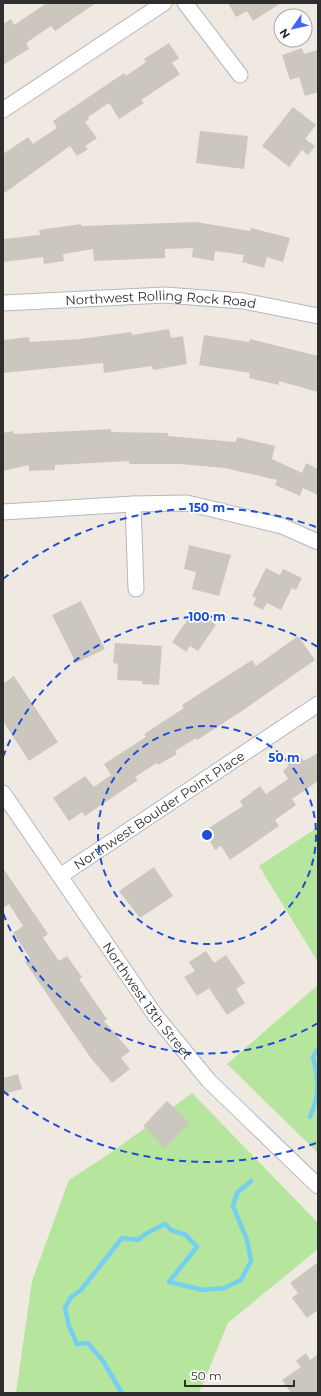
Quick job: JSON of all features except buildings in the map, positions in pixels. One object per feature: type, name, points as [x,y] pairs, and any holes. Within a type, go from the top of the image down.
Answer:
[{"type":"street","points":[[3,110],[164,3]]},
{"type":"street","points":[[186,3],[240,74]]},
{"type":"street","name":"Northwest Rolling Rock Road","points":[[3,304],[165,295],[244,302],[318,316]]},
{"type":"street","points":[[3,512],[133,504],[187,503],[282,526],[318,542]]},
{"type":"street","points":[[133,504],[136,589]]},
{"type":"street","name":"Northwest Boulder Point Place","points":[[60,876],[318,704]]},
{"type":"street","name":"Northwest 13th Street","points":[[3,793],[155,1015],[209,1081],[318,1186]]},
{"type":"green space","points":[[318,827],[318,962],[259,866]]},
{"type":"green space","points":[[318,985],[318,1153],[227,1064]]},
{"type":"green space","points":[[192,1093],[318,1223],[318,1249],[228,1323],[199,1393],[16,1393],[32,1281],[69,1180],[115,1150]]},
{"type":"waterway","points":[[310,1117],[316,1101],[318,1087],[313,1057],[318,1049]]},
{"type":"waterway","points":[[122,1393],[103,1361],[88,1343],[77,1344],[69,1326],[65,1308],[71,1297],[81,1290],[122,1238],[138,1240],[147,1233],[165,1224],[171,1230],[186,1235],[197,1247],[169,1282],[203,1290],[224,1288],[241,1280],[251,1261],[247,1240],[233,1206],[237,1193],[251,1181]]}]
